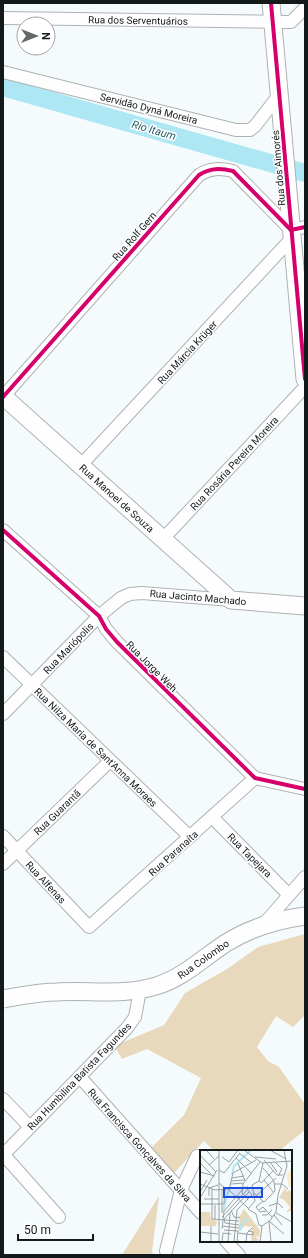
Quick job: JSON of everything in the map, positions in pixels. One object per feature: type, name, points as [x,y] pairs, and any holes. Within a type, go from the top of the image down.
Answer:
[{"type":"street","name":"Rua dos Aimorés","points":[[271,3],[287,176],[296,232],[305,378]]},
{"type":"street","name":"Rua dos Serventuários","points":[[3,18],[291,22],[305,8]]},
{"type":"street","name":"Servidão Dyná Moreira","points":[[3,72],[236,130],[250,130],[256,126],[279,94]]},
{"type":"street","name":"Rua Rolf Gern","points":[[3,396],[199,175],[207,170],[233,170],[296,232]]},
{"type":"street","name":"Rua Márcia Krüger","points":[[81,465],[296,232]]},
{"type":"street","name":"Rua Rosária Pereira Moreira","points":[[163,539],[305,387]]},
{"type":"street","name":"Rua Manoel de Souza","points":[[3,396],[231,600]]},
{"type":"street","name":"Rua Jorge Weh","points":[[3,530],[99,616],[106,629],[117,642],[255,778]]},
{"type":"street","name":"Rua Jacinto Machado","points":[[99,616],[121,598],[130,594],[142,593],[305,606]]},
{"type":"street","name":"Rua Mariópolis","points":[[3,714],[99,616]]},
{"type":"street","name":"Rua Nilza Maria de Sant'Anna Moraes","points":[[3,657],[190,837]]},
{"type":"street","name":"Rua Guarantã","points":[[3,864],[110,761]]},
{"type":"street","points":[[255,778],[305,789]]},
{"type":"street","name":"Rua Paranaíta","points":[[89,927],[255,778]]},
{"type":"street","name":"Rua Tapejara","points":[[212,817],[288,894]]},
{"type":"street","name":"Rua Alfenas","points":[[3,836],[89,927]]},
{"type":"street","points":[[262,926],[288,894],[305,877]]},
{"type":"street","name":"Rua Colombo","points":[[3,999],[58,992],[140,990],[173,980],[238,936],[278,920],[305,916]]},
{"type":"street","name":"Rua Humbilina Batista Fagundes","points":[[3,1154],[80,1077],[131,1023],[138,1006],[140,990]]},
{"type":"street","name":"Rua Francisca Gonçalves da Silva","points":[[80,1077],[200,1212]]},
{"type":"street","points":[[3,1099],[30,1127]]},
{"type":"street","points":[[3,1154],[59,1217]]},
{"type":"street","points":[[166,1251],[181,1190],[197,1156]]},
{"type":"street","points":[[227,1242],[239,1255]]},
{"type":"shaded area","points":[[305,934],[305,1015],[293,1027],[276,1016],[257,1047],[268,1061],[279,1067],[305,1104],[305,1130],[280,1150],[213,1150],[204,1141],[172,1175],[149,1150],[184,1115],[201,1078],[147,1049],[122,1059],[114,1046],[164,1025],[185,993],[227,969],[258,947]]},
{"type":"shaded area","points":[[159,1196],[152,1252],[154,1255],[122,1255]]},
{"type":"waterway","name":"Rio Itaum","points":[[3,87],[305,173]]},
{"type":"cycle path","points":[[271,3],[305,379]]},
{"type":"cycle path","points":[[3,397],[199,175],[215,169],[233,171],[291,230],[305,227]]},
{"type":"cycle path","points":[[3,530],[99,616],[106,629],[117,642],[255,778],[305,789]]}]
